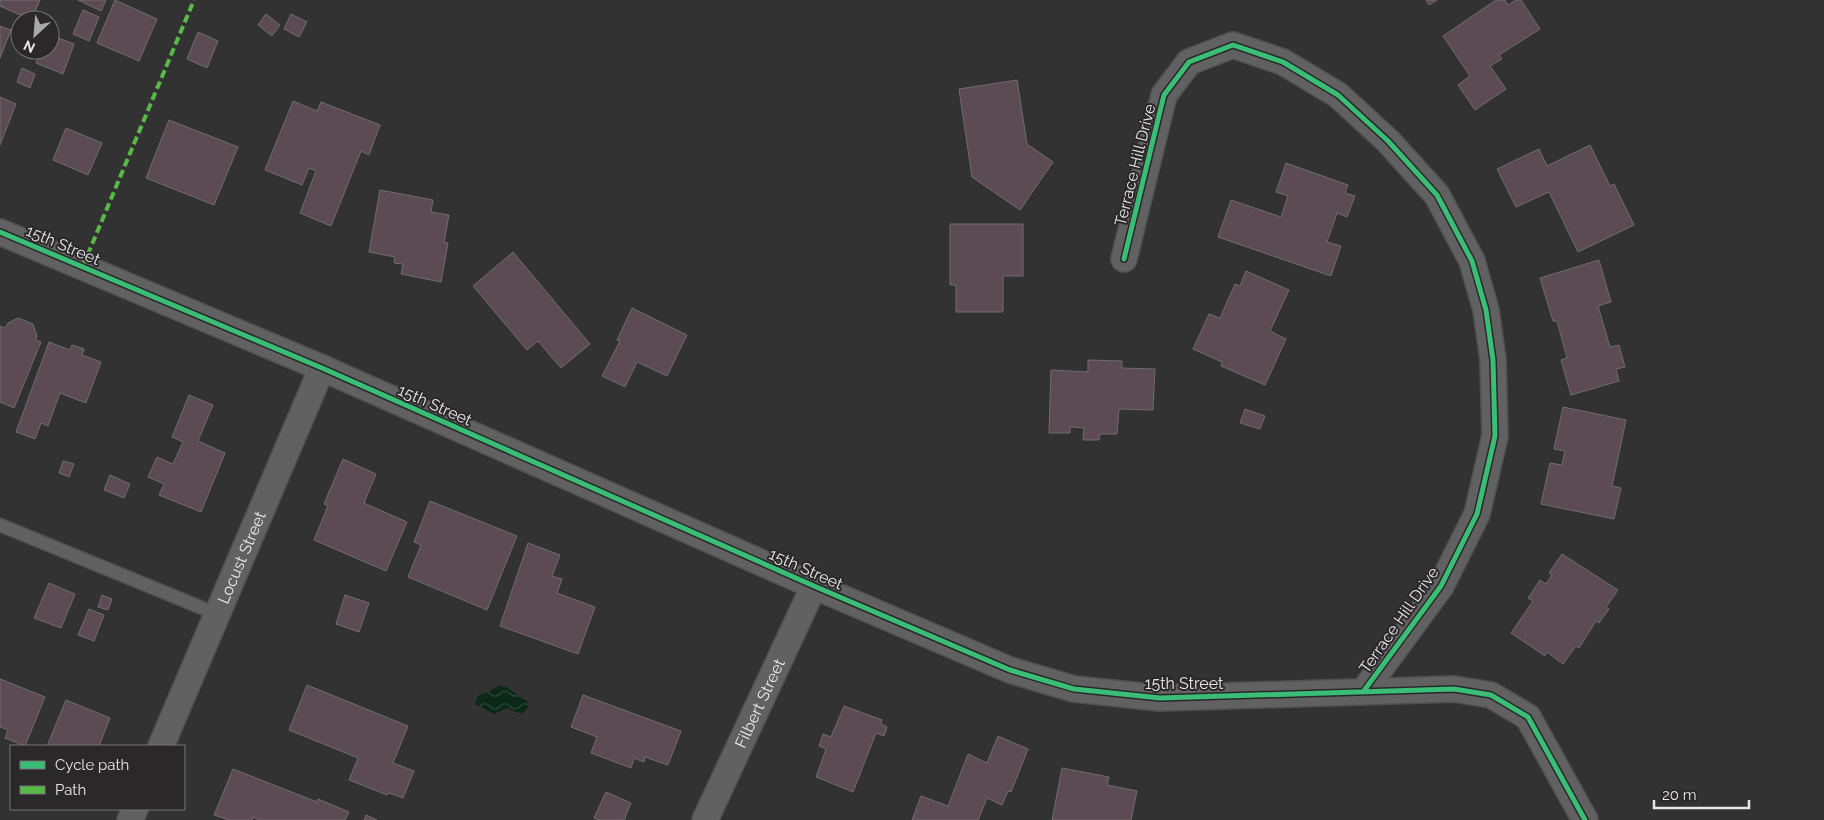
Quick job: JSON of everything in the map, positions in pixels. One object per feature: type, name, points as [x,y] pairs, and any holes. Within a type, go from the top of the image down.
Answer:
[{"type":"street","name":"Terrace Hill Drive","points":[[1124,259],[1164,95],[1189,62],[1233,45],[1283,62],[1338,95],[1388,141],[1437,196],[1472,261],[1486,310],[1493,360],[1495,436],[1477,514],[1441,586],[1364,692]]},
{"type":"street","name":"15th Street","points":[[0,232],[322,368],[814,586],[1010,670],[1074,688],[1160,698],[1454,688],[1491,695],[1528,717],[1585,820]]},
{"type":"street","name":"Locust Street","points":[[162,745],[322,368]]},
{"type":"street","name":"Filbert Street","points":[[706,820],[814,586]]},
{"type":"lane","points":[[0,525],[217,614]]},
{"type":"water","points":[[500,685],[527,701],[528,707],[522,714],[507,708],[494,714],[475,704],[478,695]]},
{"type":"building","points":[[0,0],[40,0],[36,10],[10,10],[0,6]]},
{"type":"building","points":[[78,0],[106,0],[101,11]]},
{"type":"building","points":[[115,0],[157,19],[139,61],[97,43]]},
{"type":"building","points":[[1426,0],[1437,0],[1429,5]]},
{"type":"building","points":[[1496,0],[1505,0],[1508,5],[1516,0],[1521,0],[1540,29],[1499,55],[1502,59],[1490,66],[1506,89],[1475,110],[1458,85],[1470,76],[1443,36]]},
{"type":"building","points":[[83,10],[99,17],[89,41],[73,34]]},
{"type":"building","points":[[266,14],[280,25],[272,36],[258,25]]},
{"type":"building","points":[[291,14],[307,22],[299,37],[284,29]]},
{"type":"building","points":[[0,26],[10,30],[10,33],[0,58]]},
{"type":"building","points":[[198,32],[218,41],[207,68],[187,59]]},
{"type":"building","points":[[60,39],[74,44],[63,74],[36,63],[37,60],[60,60]]},
{"type":"building","points":[[22,68],[35,74],[30,88],[17,82]]},
{"type":"building","points":[[1017,80],[1027,144],[1053,162],[1020,210],[972,177],[959,89]]},
{"type":"building","points":[[0,97],[16,104],[0,145]]},
{"type":"building","points":[[293,101],[317,111],[321,102],[380,125],[369,155],[361,151],[331,226],[300,213],[316,171],[309,168],[302,185],[265,170]]},
{"type":"building","points":[[169,120],[238,147],[214,205],[146,178]]},
{"type":"building","points":[[66,128],[102,143],[88,175],[53,160]]},
{"type":"building","points":[[1590,145],[1610,186],[1614,184],[1634,225],[1578,252],[1549,192],[1516,207],[1497,169],[1539,149],[1547,166]]},
{"type":"building","points":[[1286,163],[1348,185],[1345,193],[1355,196],[1347,217],[1337,213],[1327,242],[1341,246],[1331,276],[1218,237],[1231,200],[1281,217],[1288,196],[1276,192]]},
{"type":"building","points":[[380,190],[433,200],[431,212],[449,215],[444,242],[448,243],[441,282],[401,274],[403,264],[394,263],[395,257],[369,252]]},
{"type":"building","points":[[950,224],[1023,224],[1023,276],[1003,276],[1003,312],[956,312],[956,285],[950,285]]},
{"type":"building","points":[[513,252],[590,344],[561,368],[538,341],[527,350],[473,286]]},
{"type":"building","points":[[1599,260],[1611,302],[1598,306],[1610,347],[1619,345],[1625,367],[1616,369],[1619,381],[1571,395],[1561,360],[1567,358],[1557,321],[1553,321],[1540,278]]},
{"type":"building","points":[[1246,271],[1289,290],[1270,331],[1286,339],[1265,385],[1221,366],[1222,362],[1193,349],[1209,314],[1220,318],[1235,284],[1240,286]]},
{"type":"building","points":[[632,308],[687,335],[667,376],[637,362],[625,387],[602,376],[620,341],[617,340]]},
{"type":"building","points":[[18,318],[33,324],[37,336],[36,340],[41,342],[14,408],[0,402],[0,326],[5,328],[8,323]]},
{"type":"building","points":[[49,342],[70,350],[72,345],[84,349],[82,355],[101,362],[86,403],[60,393],[48,426],[41,423],[35,439],[16,432]]},
{"type":"building","points":[[1088,360],[1122,361],[1122,368],[1155,369],[1153,410],[1119,409],[1117,434],[1100,434],[1099,440],[1083,440],[1084,428],[1070,427],[1070,433],[1049,433],[1051,370],[1088,372]]},
{"type":"building","points":[[189,395],[213,405],[198,441],[225,453],[201,512],[159,495],[164,484],[148,477],[157,457],[173,464],[183,442],[172,437]]},
{"type":"building","points":[[1563,407],[1626,420],[1612,486],[1621,488],[1614,519],[1541,504],[1550,463],[1562,465],[1565,451],[1554,449]]},
{"type":"building","points":[[1245,409],[1265,416],[1260,429],[1240,423]]},
{"type":"building","points":[[343,459],[376,474],[364,503],[407,522],[386,571],[314,540],[328,506],[324,504]]},
{"type":"building","points":[[63,461],[74,464],[69,477],[59,473]]},
{"type":"building","points":[[110,475],[130,484],[124,498],[104,490]]},
{"type":"building","points":[[430,501],[517,536],[487,610],[408,577],[421,545],[414,542]]},
{"type":"building","points":[[528,543],[560,555],[552,576],[562,579],[557,593],[595,607],[578,654],[500,626]]},
{"type":"building","points":[[1562,554],[1618,590],[1606,607],[1609,609],[1599,623],[1596,621],[1579,648],[1576,646],[1563,664],[1547,652],[1545,656],[1511,633],[1533,601],[1528,598],[1540,580],[1546,584],[1552,575],[1549,573]]},
{"type":"building","points":[[49,583],[75,594],[61,628],[34,618]]},
{"type":"building","points":[[102,595],[112,599],[108,610],[98,607]]},
{"type":"building","points":[[345,595],[369,603],[359,632],[336,624]]},
{"type":"building","points":[[89,609],[104,615],[94,641],[78,635]]},
{"type":"building","points":[[0,679],[45,697],[25,745],[5,738],[8,730],[0,727]]},
{"type":"building","points":[[307,685],[408,726],[393,763],[414,771],[403,798],[389,793],[387,795],[349,780],[358,758],[289,730]]},
{"type":"building","points":[[583,695],[681,731],[668,765],[645,757],[644,762],[634,758],[631,768],[591,753],[597,737],[571,727]]},
{"type":"building","points":[[66,700],[110,718],[99,745],[47,745]]},
{"type":"building","points":[[844,706],[882,720],[881,724],[887,727],[884,736],[876,733],[853,792],[816,777],[826,749],[819,746],[823,734],[831,737]]},
{"type":"building","points":[[998,736],[1028,749],[1011,792],[1008,791],[1002,805],[987,798],[978,820],[912,820],[921,796],[948,806],[968,754],[987,763]]},
{"type":"building","points":[[1062,768],[1109,777],[1107,785],[1137,791],[1131,820],[1052,820]]},
{"type":"building","points":[[233,769],[317,802],[318,799],[349,812],[345,820],[259,820],[253,817],[252,820],[229,820],[214,815]]},
{"type":"building","points":[[606,792],[631,803],[624,820],[600,820],[594,818]]},
{"type":"building","points":[[366,815],[377,820],[364,820]]},
{"type":"marked path","points":[[83,266],[194,0]]},
{"type":"cycle path","points":[[1124,259],[1164,95],[1189,62],[1233,45],[1283,62],[1338,95],[1388,141],[1437,195],[1472,261],[1486,310],[1493,360],[1495,436],[1477,514],[1441,586],[1363,692]]},
{"type":"cycle path","points":[[0,232],[322,368],[814,586],[1010,670],[1074,689],[1160,698],[1454,689],[1491,695],[1528,717],[1585,820]]}]
